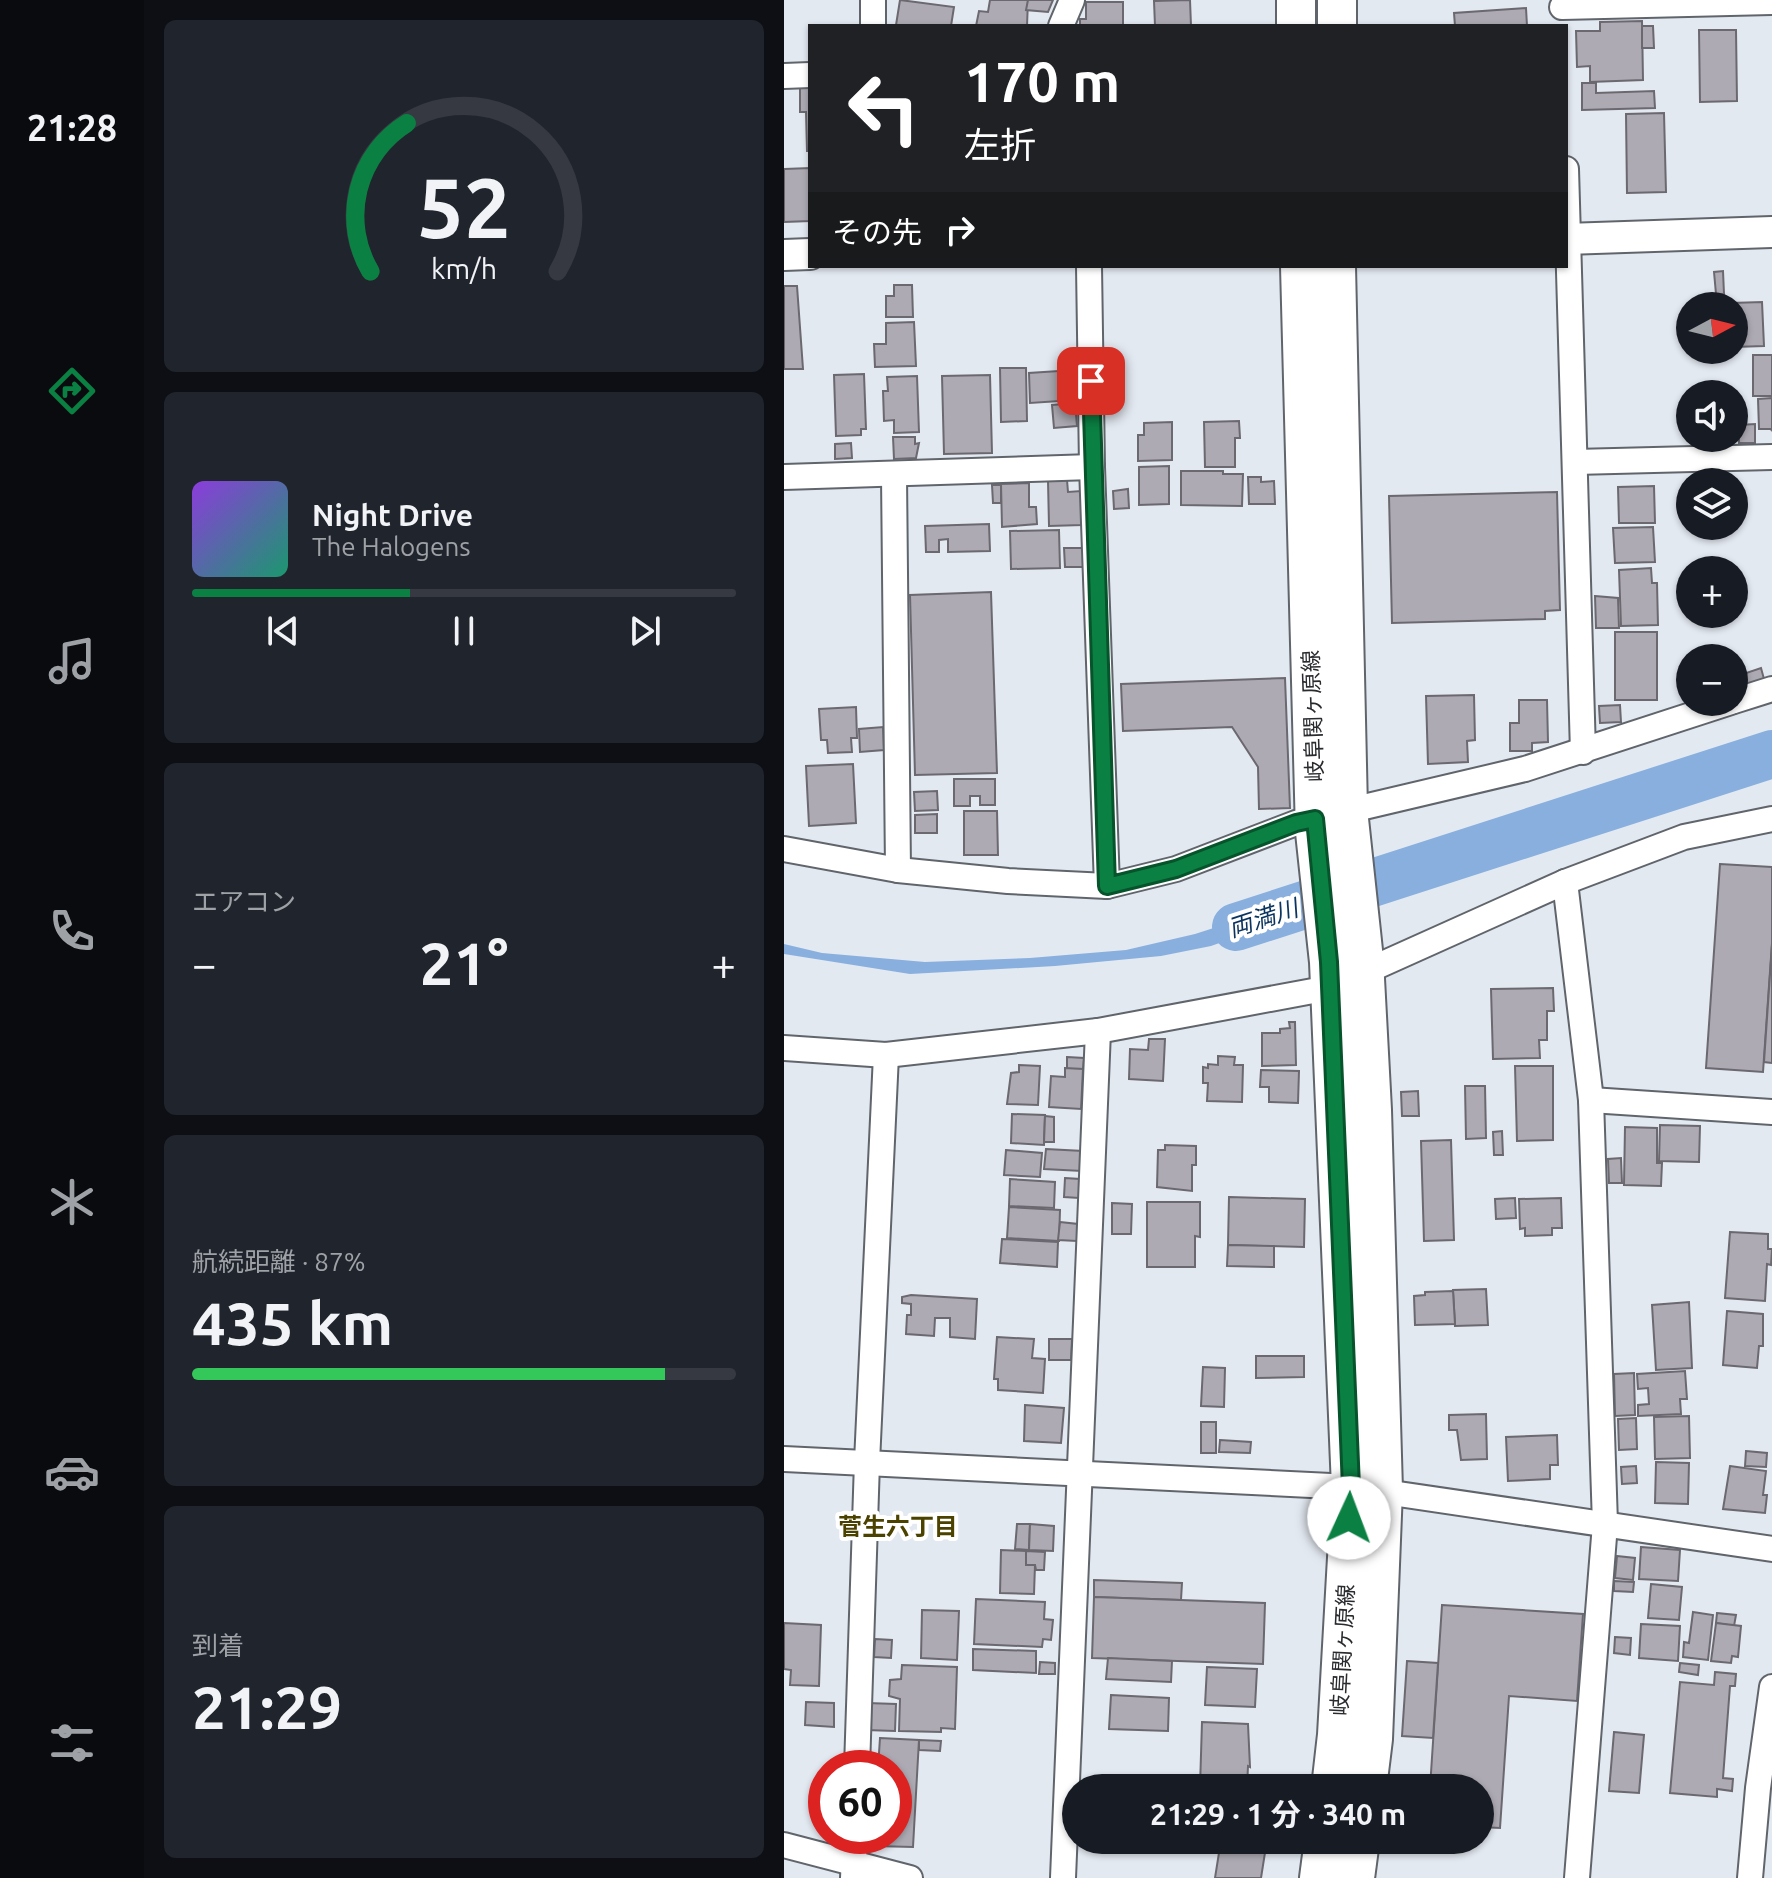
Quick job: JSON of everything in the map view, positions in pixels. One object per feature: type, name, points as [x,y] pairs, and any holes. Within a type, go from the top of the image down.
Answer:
[{"type":"main road","points":[[1296,0],[1296,24]]},
{"type":"main road","points":[[1337,0],[1337,24]]},
{"type":"main road","name":"岐阜関ヶ原線","points":[[1300,268],[1332,823],[1346,971],[1367,1489],[1373,1739],[1369,1774]]},
{"type":"main road","name":"岐阜関ヶ原線","points":[[1332,823],[1336,268]]},
{"type":"main road","name":"岐阜関ヶ原線","points":[[1333,1774],[1367,1489]]},
{"type":"main road","points":[[1319,1878],[1322,1854]]},
{"type":"main road","points":[[1355,1878],[1358,1854]]},
{"type":"street","points":[[873,0],[873,24]]},
{"type":"street","points":[[1062,24],[1072,0]]},
{"type":"street","points":[[1562,11],[1758,1]]},
{"type":"street","points":[[784,76],[808,75]]},
{"type":"street","points":[[1568,239],[1772,232]]},
{"type":"street","points":[[784,255],[808,254]]},
{"type":"street","points":[[1568,267],[1583,752]]},
{"type":"street","points":[[1089,268],[1092,467],[1107,886]]},
{"type":"street","points":[[1575,462],[1772,457]]},
{"type":"street","points":[[784,477],[1092,467]]},
{"type":"street","points":[[894,475],[898,870]]},
{"type":"street","points":[[1748,697],[1772,689]]},
{"type":"street","points":[[784,849],[898,870],[1008,881],[1107,886],[1176,869],[1296,823],[1332,823],[1583,752],[1690,716]]},
{"type":"street","points":[[784,1048],[886,1055],[1098,1031],[1346,971],[1684,837],[1772,819]]},
{"type":"street","points":[[1565,882],[1591,1100],[1605,1524],[1577,1878]]},
{"type":"street","points":[[1063,1878],[1098,1031]]},
{"type":"street","points":[[858,1750],[886,1055]]},
{"type":"street","points":[[1591,1100],[1772,1112]]},
{"type":"street","points":[[784,1459],[1367,1489],[1772,1549]]},
{"type":"street","points":[[1750,1878],[1772,1687]]},
{"type":"street","points":[[784,1845],[854,1870],[910,1878]]},
{"type":"water","points":[[1298,896],[1298,915],[1211,946],[1161,956],[910,974],[784,954],[784,944],[822,953],[925,962],[1126,950],[1195,934],[1285,905]]},
{"type":"building","points":[[900,0],[954,7],[951,24],[896,24]]},
{"type":"building","points":[[990,0],[1028,0],[1027,24],[976,24],[979,11],[988,12]]},
{"type":"building","points":[[1028,0],[1053,0],[1048,12],[1026,10]]},
{"type":"building","points":[[1190,0],[1191,24],[1155,24],[1154,1]]},
{"type":"building","points":[[1086,2],[1123,2],[1123,24],[1080,24],[1080,19],[1086,19]]},
{"type":"building","points":[[1526,8],[1527,24],[1455,24],[1454,13]]},
{"type":"building","points":[[1642,21],[1643,80],[1590,82],[1590,66],[1577,67],[1576,31],[1600,31],[1600,22]]},
{"type":"building","points":[[1642,26],[1653,26],[1654,48],[1642,48]]},
{"type":"building","points":[[1699,30],[1736,30],[1737,101],[1700,102]]},
{"type":"building","points":[[1582,83],[1596,83],[1596,93],[1654,91],[1655,108],[1582,110]]},
{"type":"building","points":[[808,87],[808,151],[806,112],[800,112],[800,88]]},
{"type":"building","points":[[1664,113],[1666,192],[1627,193],[1626,114]]},
{"type":"building","points":[[808,168],[808,221],[784,222],[784,169]]},
{"type":"building","points":[[1723,271],[1724,292],[1716,292],[1714,272]]},
{"type":"building","points":[[894,285],[912,285],[913,317],[886,317],[886,296],[894,296]]},
{"type":"building","points":[[784,286],[797,286],[803,369],[784,369]]},
{"type":"building","points":[[1748,302],[1762,302],[1764,346],[1748,347]]},
{"type":"building","points":[[914,322],[916,366],[875,367],[874,344],[886,344],[886,323]]},
{"type":"building","points":[[1753,355],[1772,355],[1772,396],[1753,396]]},
{"type":"building","points":[[1000,368],[1026,368],[1027,421],[1001,422]]},
{"type":"building","points":[[1074,370],[1075,400],[1030,403],[1029,373]]},
{"type":"building","points":[[864,374],[866,429],[861,429],[861,435],[836,436],[834,375]]},
{"type":"building","points":[[990,375],[992,453],[944,454],[942,376]]},
{"type":"building","points":[[917,376],[919,432],[894,433],[894,420],[884,421],[883,391],[888,391],[887,377]]},
{"type":"building","points":[[1772,398],[1772,431],[1759,429],[1758,399]]},
{"type":"building","points":[[1075,403],[1077,426],[1054,428],[1052,405]]},
{"type":"building","points":[[1239,421],[1240,438],[1235,438],[1235,467],[1205,467],[1204,422]]},
{"type":"building","points":[[1172,422],[1172,460],[1138,461],[1138,435],[1144,435],[1144,423]]},
{"type":"building","points":[[1748,424],[1755,424],[1755,443],[1748,443]]},
{"type":"building","points":[[893,437],[915,437],[915,444],[919,443],[916,458],[894,459]]},
{"type":"building","points":[[851,443],[852,458],[835,459],[835,444]]},
{"type":"building","points":[[1169,466],[1169,504],[1139,505],[1139,467]]},
{"type":"building","points":[[1181,471],[1243,474],[1242,506],[1181,505]]},
{"type":"building","points":[[1248,477],[1261,477],[1261,482],[1274,481],[1275,504],[1249,504]]},
{"type":"building","points":[[1067,480],[1068,492],[1081,491],[1082,525],[1049,526],[1048,481]]},
{"type":"building","points":[[1029,483],[1029,507],[1036,507],[1037,524],[1002,527],[1001,484]]},
{"type":"building","points":[[992,485],[1001,485],[1001,503],[993,503]]},
{"type":"building","points":[[1654,486],[1655,523],[1619,523],[1618,487]]},
{"type":"building","points":[[1128,489],[1129,508],[1114,509],[1113,491]]},
{"type":"building","points":[[1557,492],[1560,610],[1545,611],[1545,619],[1392,623],[1389,496]]},
{"type":"building","points":[[989,524],[990,551],[948,552],[948,539],[939,540],[939,552],[926,552],[925,526]]},
{"type":"building","points":[[1653,527],[1655,562],[1615,563],[1613,528]]},
{"type":"building","points":[[1059,530],[1060,568],[1011,569],[1010,531]]},
{"type":"building","points":[[1064,548],[1083,548],[1083,567],[1065,567]]},
{"type":"building","points":[[1651,568],[1652,583],[1657,583],[1658,625],[1621,626],[1619,570]]},
{"type":"building","points":[[991,592],[997,773],[915,775],[910,595]]},
{"type":"building","points":[[1595,596],[1618,598],[1619,628],[1596,628]]},
{"type":"building","points":[[1615,632],[1657,632],[1657,700],[1615,700]]},
{"type":"building","points":[[1761,668],[1764,679],[1748,685],[1748,672]]},
{"type":"building","points":[[1285,678],[1290,808],[1259,809],[1258,767],[1232,727],[1123,731],[1121,684]]},
{"type":"building","points":[[1474,695],[1475,740],[1467,741],[1468,762],[1428,764],[1426,696]]},
{"type":"building","points":[[1519,700],[1547,700],[1548,742],[1532,743],[1532,751],[1510,751],[1510,723],[1519,723]]},
{"type":"building","points":[[1620,705],[1621,722],[1600,723],[1599,706]]},
{"type":"building","points":[[856,707],[857,738],[851,738],[852,752],[828,753],[827,740],[821,740],[819,709]]},
{"type":"building","points":[[883,727],[884,750],[860,752],[859,729]]},
{"type":"building","points":[[853,764],[856,823],[809,826],[806,766]]},
{"type":"building","points":[[954,779],[995,779],[995,805],[980,805],[980,796],[970,796],[970,806],[954,806]]},
{"type":"building","points":[[937,791],[938,810],[915,811],[914,792]]},
{"type":"building","points":[[964,811],[997,811],[998,855],[964,855]]},
{"type":"building","points":[[937,814],[937,833],[915,833],[915,815]]},
{"type":"building","points":[[1720,864],[1772,867],[1772,943],[1763,1072],[1706,1068]]},
{"type":"building","points":[[1772,945],[1772,1063],[1764,1062]]},
{"type":"building","points":[[1553,988],[1554,1011],[1547,1011],[1547,1040],[1539,1040],[1540,1058],[1493,1059],[1491,989]]},
{"type":"building","points":[[1289,1022],[1295,1022],[1296,1065],[1262,1066],[1262,1033],[1280,1033],[1280,1029],[1290,1028]]},
{"type":"building","points":[[1149,1039],[1165,1039],[1163,1081],[1129,1079],[1130,1049],[1148,1050]]},
{"type":"building","points":[[1218,1056],[1235,1057],[1234,1065],[1243,1065],[1242,1102],[1207,1101],[1208,1083],[1203,1083],[1203,1067],[1218,1065]]},
{"type":"building","points":[[1067,1057],[1084,1058],[1083,1069],[1067,1069]]},
{"type":"building","points":[[1019,1065],[1040,1066],[1038,1105],[1007,1104],[1011,1073],[1019,1072]]},
{"type":"building","points":[[1515,1066],[1553,1066],[1553,1140],[1517,1141]]},
{"type":"building","points":[[1065,1068],[1083,1069],[1081,1109],[1049,1107],[1051,1076],[1065,1077]]},
{"type":"building","points":[[1261,1070],[1299,1071],[1298,1103],[1269,1102],[1269,1087],[1260,1087]]},
{"type":"building","points":[[1465,1086],[1485,1086],[1486,1138],[1466,1139]]},
{"type":"building","points":[[1418,1091],[1419,1116],[1402,1116],[1401,1092]]},
{"type":"building","points":[[1012,1114],[1045,1115],[1044,1145],[1011,1143]]},
{"type":"building","points":[[1045,1116],[1054,1117],[1054,1142],[1044,1142]]},
{"type":"building","points":[[1660,1125],[1700,1126],[1699,1162],[1659,1161]]},
{"type":"building","points":[[1625,1127],[1657,1128],[1657,1163],[1662,1163],[1661,1186],[1624,1185]]},
{"type":"building","points":[[1502,1131],[1503,1155],[1494,1155],[1493,1132]]},
{"type":"building","points":[[1451,1140],[1454,1240],[1424,1241],[1421,1141]]},
{"type":"building","points":[[1165,1145],[1196,1146],[1192,1191],[1157,1187],[1158,1150],[1165,1150]]},
{"type":"building","points":[[1046,1149],[1083,1151],[1082,1171],[1044,1169]]},
{"type":"building","points":[[1006,1150],[1042,1153],[1040,1177],[1004,1175]]},
{"type":"building","points":[[1621,1158],[1622,1183],[1609,1183],[1608,1159]]},
{"type":"building","points":[[1065,1178],[1080,1179],[1079,1198],[1064,1197]]},
{"type":"building","points":[[1010,1179],[1055,1182],[1054,1208],[1009,1206]]},
{"type":"building","points":[[1229,1197],[1305,1199],[1304,1247],[1228,1245]]},
{"type":"building","points":[[1515,1198],[1516,1218],[1496,1219],[1495,1199]]},
{"type":"building","points":[[1561,1198],[1562,1228],[1552,1228],[1552,1235],[1525,1236],[1525,1228],[1520,1229],[1519,1199]]},
{"type":"building","points":[[1147,1202],[1200,1202],[1200,1237],[1195,1236],[1195,1267],[1147,1267]]},
{"type":"building","points":[[1112,1203],[1132,1204],[1131,1234],[1112,1234]]},
{"type":"building","points":[[1009,1207],[1060,1210],[1059,1241],[1007,1238]]},
{"type":"building","points":[[1060,1222],[1078,1224],[1077,1241],[1058,1240]]},
{"type":"building","points":[[1730,1232],[1768,1234],[1768,1249],[1772,1249],[1771,1265],[1767,1264],[1765,1301],[1725,1298]]},
{"type":"building","points":[[1002,1239],[1058,1242],[1057,1267],[1000,1263]]},
{"type":"building","points":[[1228,1245],[1274,1246],[1274,1267],[1227,1266]]},
{"type":"building","points":[[1486,1289],[1488,1325],[1455,1326],[1453,1290]]},
{"type":"building","points":[[1453,1291],[1455,1324],[1415,1325],[1414,1296],[1425,1295],[1425,1292]]},
{"type":"building","points":[[902,1297],[977,1299],[975,1339],[950,1337],[950,1318],[935,1318],[934,1336],[906,1334],[911,1304],[902,1303]]},
{"type":"building","points":[[1689,1302],[1692,1368],[1656,1370],[1652,1305]]},
{"type":"building","points":[[1727,1311],[1763,1314],[1763,1346],[1759,1346],[1757,1368],[1723,1365]]},
{"type":"building","points":[[997,1337],[1034,1339],[1032,1358],[1045,1359],[1043,1393],[998,1390],[998,1379],[994,1379]]},
{"type":"building","points":[[1049,1339],[1072,1339],[1071,1360],[1049,1360]]},
{"type":"building","points":[[1256,1356],[1304,1356],[1304,1377],[1256,1378]]},
{"type":"building","points":[[1203,1367],[1225,1368],[1224,1407],[1201,1406]]},
{"type":"building","points":[[1685,1371],[1687,1399],[1680,1399],[1681,1414],[1638,1416],[1638,1405],[1649,1404],[1648,1388],[1638,1389],[1637,1374]]},
{"type":"building","points":[[1634,1373],[1635,1415],[1615,1416],[1614,1374]]},
{"type":"building","points":[[1025,1405],[1064,1408],[1061,1443],[1024,1441]]},
{"type":"building","points":[[1486,1414],[1487,1459],[1461,1460],[1457,1430],[1449,1430],[1449,1415]]},
{"type":"building","points":[[1689,1416],[1690,1458],[1655,1459],[1654,1417]]},
{"type":"building","points":[[1636,1418],[1637,1449],[1619,1450],[1618,1419]]},
{"type":"building","points":[[1201,1422],[1216,1422],[1216,1453],[1201,1453]]},
{"type":"building","points":[[1557,1435],[1558,1465],[1550,1465],[1550,1479],[1508,1481],[1506,1437]]},
{"type":"building","points":[[1220,1440],[1251,1442],[1250,1453],[1219,1452]]},
{"type":"building","points":[[1746,1451],[1767,1453],[1766,1467],[1745,1466]]},
{"type":"building","points":[[1656,1462],[1689,1463],[1688,1504],[1655,1503]]},
{"type":"building","points":[[1636,1466],[1637,1483],[1622,1484],[1621,1467]]},
{"type":"building","points":[[1730,1466],[1766,1471],[1763,1495],[1767,1495],[1765,1513],[1723,1509]]},
{"type":"building","points":[[1017,1524],[1030,1524],[1029,1550],[1015,1549]]},
{"type":"building","points":[[1030,1524],[1054,1526],[1053,1551],[1029,1550]]},
{"type":"building","points":[[1641,1547],[1680,1550],[1678,1581],[1639,1579]]},
{"type":"building","points":[[1001,1550],[1026,1551],[1026,1565],[1035,1565],[1034,1594],[1000,1593]]},
{"type":"building","points":[[1026,1551],[1045,1552],[1044,1570],[1036,1570],[1035,1565],[1026,1565]]},
{"type":"building","points":[[1617,1556],[1635,1558],[1633,1580],[1615,1578]]},
{"type":"building","points":[[1094,1580],[1182,1583],[1181,1600],[1094,1597]]},
{"type":"building","points":[[1614,1581],[1634,1582],[1633,1592],[1614,1591]]},
{"type":"building","points":[[1651,1584],[1682,1587],[1679,1620],[1648,1618]]},
{"type":"building","points":[[1094,1597],[1265,1603],[1263,1664],[1092,1658]]},
{"type":"building","points":[[976,1599],[1045,1602],[1044,1619],[1053,1620],[1051,1640],[1043,1639],[1042,1647],[974,1644]]},
{"type":"building","points":[[1442,1605],[1583,1614],[1577,1701],[1509,1696],[1500,1828],[1494,1828],[1494,1774],[1431,1774]]},
{"type":"building","points":[[922,1610],[959,1611],[957,1660],[921,1658]]},
{"type":"building","points":[[1693,1612],[1713,1615],[1708,1660],[1683,1657],[1684,1642],[1689,1643]]},
{"type":"building","points":[[1717,1613],[1736,1615],[1734,1626],[1716,1623]]},
{"type":"building","points":[[784,1623],[821,1625],[819,1686],[790,1685],[791,1670],[784,1669]]},
{"type":"building","points":[[1716,1623],[1741,1626],[1738,1657],[1732,1656],[1731,1663],[1711,1661]]},
{"type":"building","points":[[1641,1624],[1680,1626],[1678,1661],[1639,1658]]},
{"type":"building","points":[[1615,1637],[1631,1638],[1630,1655],[1614,1653]]},
{"type":"building","points":[[875,1639],[892,1640],[891,1658],[874,1657]]},
{"type":"building","points":[[973,1649],[1036,1651],[1036,1673],[973,1670]]},
{"type":"building","points":[[1108,1658],[1172,1661],[1171,1682],[1106,1679]]},
{"type":"building","points":[[1407,1661],[1438,1663],[1433,1738],[1402,1736]]},
{"type":"building","points":[[1040,1662],[1055,1663],[1055,1674],[1039,1674]]},
{"type":"building","points":[[1680,1663],[1699,1665],[1698,1675],[1679,1672]]},
{"type":"building","points":[[902,1665],[957,1667],[955,1729],[941,1728],[941,1732],[899,1731],[900,1699],[889,1696],[890,1680],[901,1679]]},
{"type":"building","points":[[1207,1667],[1257,1669],[1255,1707],[1205,1705]]},
{"type":"building","points":[[1715,1672],[1736,1674],[1735,1686],[1730,1686],[1723,1778],[1733,1779],[1732,1791],[1717,1789],[1717,1797],[1670,1793],[1680,1682],[1714,1685]]},
{"type":"building","points":[[1111,1695],[1169,1698],[1168,1731],[1109,1729]]},
{"type":"building","points":[[806,1702],[834,1703],[834,1727],[805,1725]]},
{"type":"building","points":[[867,1703],[896,1704],[895,1731],[866,1730]]},
{"type":"building","points":[[1202,1722],[1248,1724],[1248,1774],[1200,1774]]},
{"type":"building","points":[[1614,1732],[1644,1735],[1639,1793],[1609,1791]]},
{"type":"building","points":[[880,1738],[919,1740],[913,1847],[912,1750],[879,1750]]},
{"type":"building","points":[[919,1740],[941,1741],[940,1751],[919,1750]]},
{"type":"building","points":[[1219,1854],[1265,1854],[1261,1878],[1215,1878]]},
{"type":"waterway","name":"両満川","points":[[1236,927],[1772,754]]},
{"type":"district","name":"菅生六丁目","points":[[898,1526]]},
{"type":"route","points":[[1091,381],[1107,886],[1176,869],[1296,823],[1315,819],[1329,962],[1351,1487],[1349,1518]]}]
